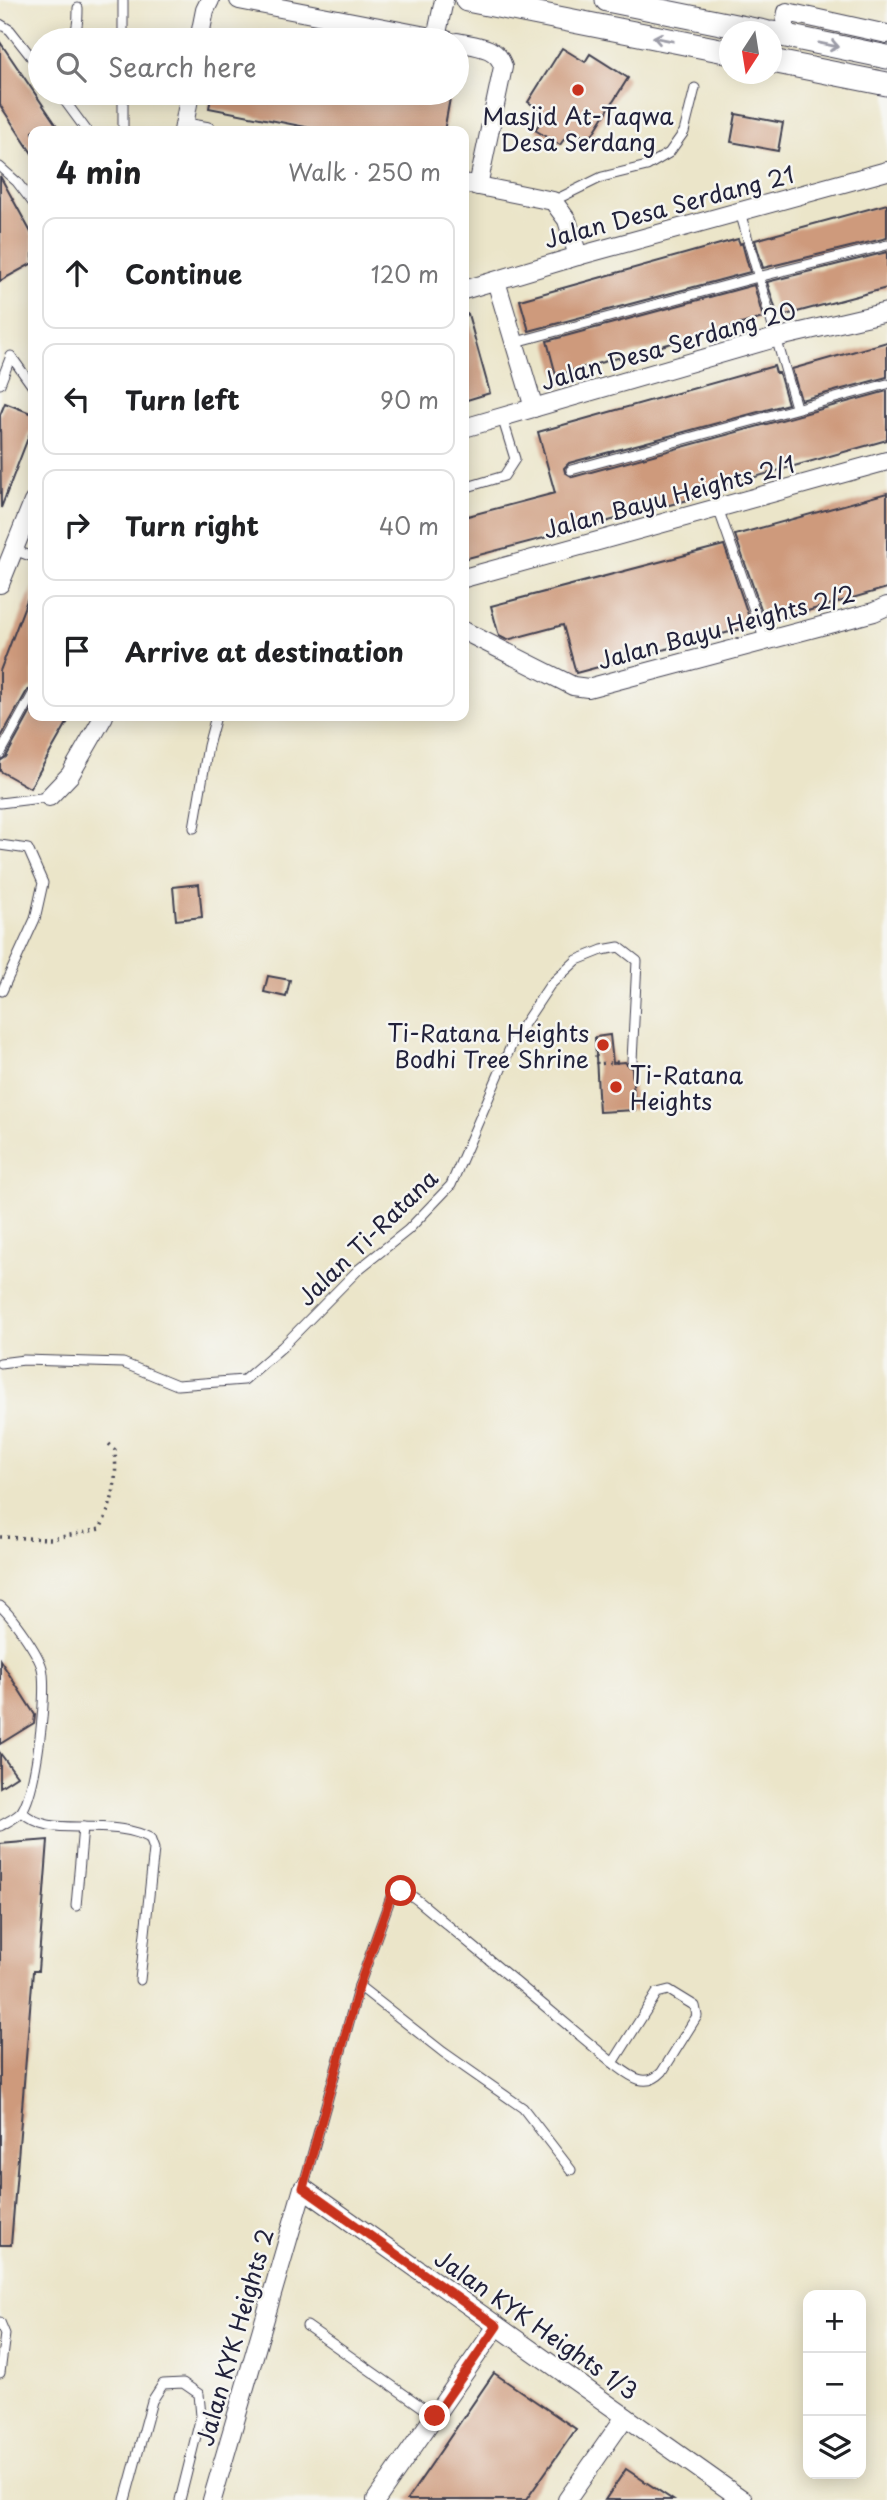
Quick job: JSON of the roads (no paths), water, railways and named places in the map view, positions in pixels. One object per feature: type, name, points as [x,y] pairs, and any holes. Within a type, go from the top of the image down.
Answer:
[{"type":"street","points":[[202,28],[210,0]]},
{"type":"street","points":[[239,0],[385,28]]},
{"type":"street","points":[[443,28],[444,0]]},
{"type":"street","points":[[467,0],[719,50]]},
{"type":"street","points":[[607,0],[719,22]]},
{"type":"street","points":[[788,6],[887,34]]},
{"type":"street","points":[[782,35],[887,57]]},
{"type":"street","points":[[469,45],[491,50],[501,58],[503,68],[471,184],[552,201],[567,220],[578,256]]},
{"type":"street","points":[[782,63],[887,84]]},
{"type":"street","points":[[184,126],[188,105]]},
{"type":"street","name":"Jalan Desa Serdang 21","points":[[469,289],[887,171]]},
{"type":"street","points":[[496,281],[534,408]]},
{"type":"street","name":"Jalan Desa Serdang 20","points":[[469,427],[775,338],[887,312]]},
{"type":"street","name":"Jalan Bayu Heights 2/1","points":[[469,577],[887,461]]},
{"type":"street","points":[[0,584],[28,515]]},
{"type":"street","name":"Jalan Bayu Heights 2/2","points":[[469,634],[573,686],[588,688],[874,612],[887,606]]},
{"type":"street","points":[[49,797],[69,775],[101,721]]},
{"type":"street","name":"Jalan KYK Heights 1/3","points":[[303,2188],[743,2500]]},
{"type":"street","name":"Jalan KYK Heights 2","points":[[212,2500],[303,2188]]},
{"type":"street","points":[[376,2500],[497,2326]]},
{"type":"street","points":[[567,2500],[625,2417]]},
{"type":"lane","points":[[123,0],[123,28]]},
{"type":"lane","points":[[77,28],[78,8]]},
{"type":"lane","points":[[0,24],[10,30],[28,52]]},
{"type":"lane","points":[[552,201],[602,177],[647,166],[669,153],[684,132],[695,88]]},
{"type":"lane","points":[[68,105],[83,126]]},
{"type":"lane","points":[[123,105],[123,126]]},
{"type":"lane","points":[[0,167],[5,177],[28,198]]},
{"type":"lane","points":[[740,212],[796,407]]},
{"type":"lane","points":[[516,342],[758,276],[887,245]]},
{"type":"lane","points":[[0,384],[11,356],[28,380]]},
{"type":"lane","points":[[571,470],[887,384]]},
{"type":"lane","points":[[469,486],[504,476],[515,459],[502,417]]},
{"type":"lane","points":[[718,508],[765,640]]},
{"type":"lane","points":[[14,550],[28,555]]},
{"type":"lane","points":[[0,754],[28,703]]},
{"type":"lane","points":[[194,828],[215,721]]},
{"type":"lane","points":[[0,803],[49,797]]},
{"type":"lane","points":[[0,845],[28,849],[43,883],[35,919],[2,991]]},
{"type":"lane","name":"Jalan Ti-Ratana","points":[[0,1363],[23,1360],[123,1363],[177,1385],[244,1380],[282,1347],[359,1269],[408,1230],[451,1185],[514,1040],[551,985],[577,960],[602,950],[620,947],[636,961],[632,1061]]},
{"type":"lane","points":[[0,1606],[11,1616],[42,1667],[43,1728],[29,1795],[22,1812],[0,1826]]},
{"type":"lane","points":[[22,1812],[33,1822],[50,1826],[113,1828],[139,1832],[150,1838],[154,1849],[140,1980]]},
{"type":"lane","points":[[76,1906],[83,1827]]},
{"type":"lane","points":[[303,2188],[359,1986],[393,1891],[408,1893],[613,2063],[632,2077],[645,2082],[655,2079],[697,2016],[695,2006],[669,1990],[657,1993],[613,2063]]},
{"type":"lane","points":[[359,1986],[443,2052],[523,2108],[571,2170]]},
{"type":"lane","points":[[0,2322],[5,2334],[0,2373]]},
{"type":"lane","points":[[307,2326],[435,2416]]},
{"type":"lane","points":[[125,2500],[152,2401],[163,2384],[183,2383],[199,2394],[201,2416],[180,2500]]},
{"type":"place","name":"Masjid At-Taqwa Desa Serdang","points":[[578,90]]},
{"type":"place","name":"Ti-Ratana Heights Bodhi Tree Shrine","points":[[603,1045]]},
{"type":"place","name":"Ti-Ratana Heights","points":[[616,1087]]}]
